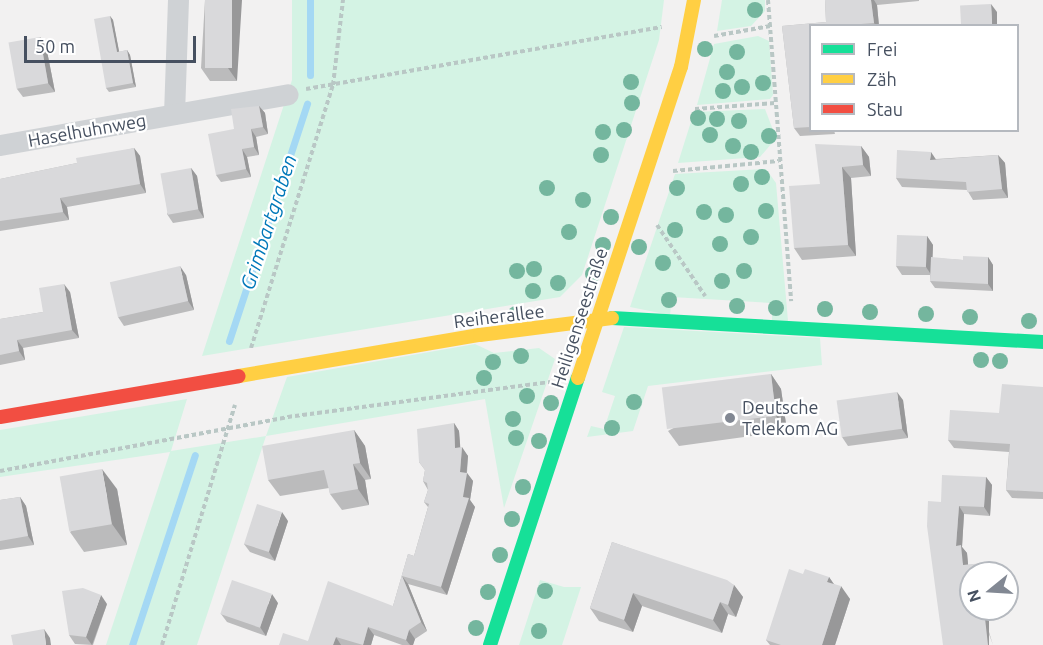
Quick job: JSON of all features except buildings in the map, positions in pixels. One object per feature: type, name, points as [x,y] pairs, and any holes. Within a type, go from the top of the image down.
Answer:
[{"type":"street","points":[[174,114],[178,0]]},
{"type":"street","name":"Heiligenseestraße","points":[[490,645],[681,67],[694,0]]},
{"type":"street","name":"Haselhuhnweg","points":[[0,145],[288,94]]},
{"type":"street","name":"Reiherallee","points":[[0,417],[480,335],[596,323],[620,317],[792,329],[1043,342]]},
{"type":"path","points":[[162,645],[333,85],[343,0]]},
{"type":"path","points":[[768,0],[792,329]]},
{"type":"path","points":[[288,94],[666,26]]},
{"type":"path","points":[[713,36],[770,26]]},
{"type":"path","points":[[693,109],[775,103]]},
{"type":"path","points":[[673,171],[779,161]]},
{"type":"path","points":[[656,222],[705,297]]},
{"type":"path","points":[[0,471],[228,428],[552,382]]},
{"type":"green space","points":[[292,0],[664,0],[659,40],[582,275],[560,297],[202,356],[292,80]]},
{"type":"green space","points":[[722,0],[765,0],[765,11],[751,26],[717,31]]},
{"type":"green space","points":[[758,36],[769,41],[773,95],[770,99],[697,105],[714,44]]},
{"type":"green space","points":[[765,109],[773,130],[772,143],[760,157],[678,163],[694,112]]},
{"type":"green space","points":[[766,169],[776,183],[788,321],[772,321],[772,303],[672,297],[670,315],[630,307],[675,174]]},
{"type":"green space","points":[[624,327],[820,338],[822,365],[648,386],[633,431],[587,437],[591,426],[604,429],[615,396],[602,392]]},
{"type":"green space","points":[[475,344],[494,353],[539,348],[555,359],[504,508],[485,399],[266,436],[287,377]]},
{"type":"green space","points":[[187,399],[171,451],[266,436],[197,645],[106,645],[170,452],[0,477],[0,430]]},
{"type":"green space","points":[[540,580],[564,587],[581,587],[562,645],[519,645]]},
{"type":"waterway","name":"Grimbartgraben","points":[[310,0],[310,75]]},
{"type":"waterway","name":"Grimbartgraben","points":[[229,341],[307,104]]},
{"type":"waterway","name":"Grimbartgraben","points":[[132,645],[195,455]]},
{"type":"traffic: fast","points":[[612,318],[1043,342]]},
{"type":"traffic: fast","points":[[490,645],[578,378]]},
{"type":"traffic: slow","points":[[578,378],[681,67],[694,0]]},
{"type":"traffic: slow","points":[[239,376],[480,335],[612,318]]},
{"type":"traffic: jam","points":[[0,417],[239,376]]},
{"type":"place","name":"Deutsche Telekom AG","points":[[730,418]]}]
